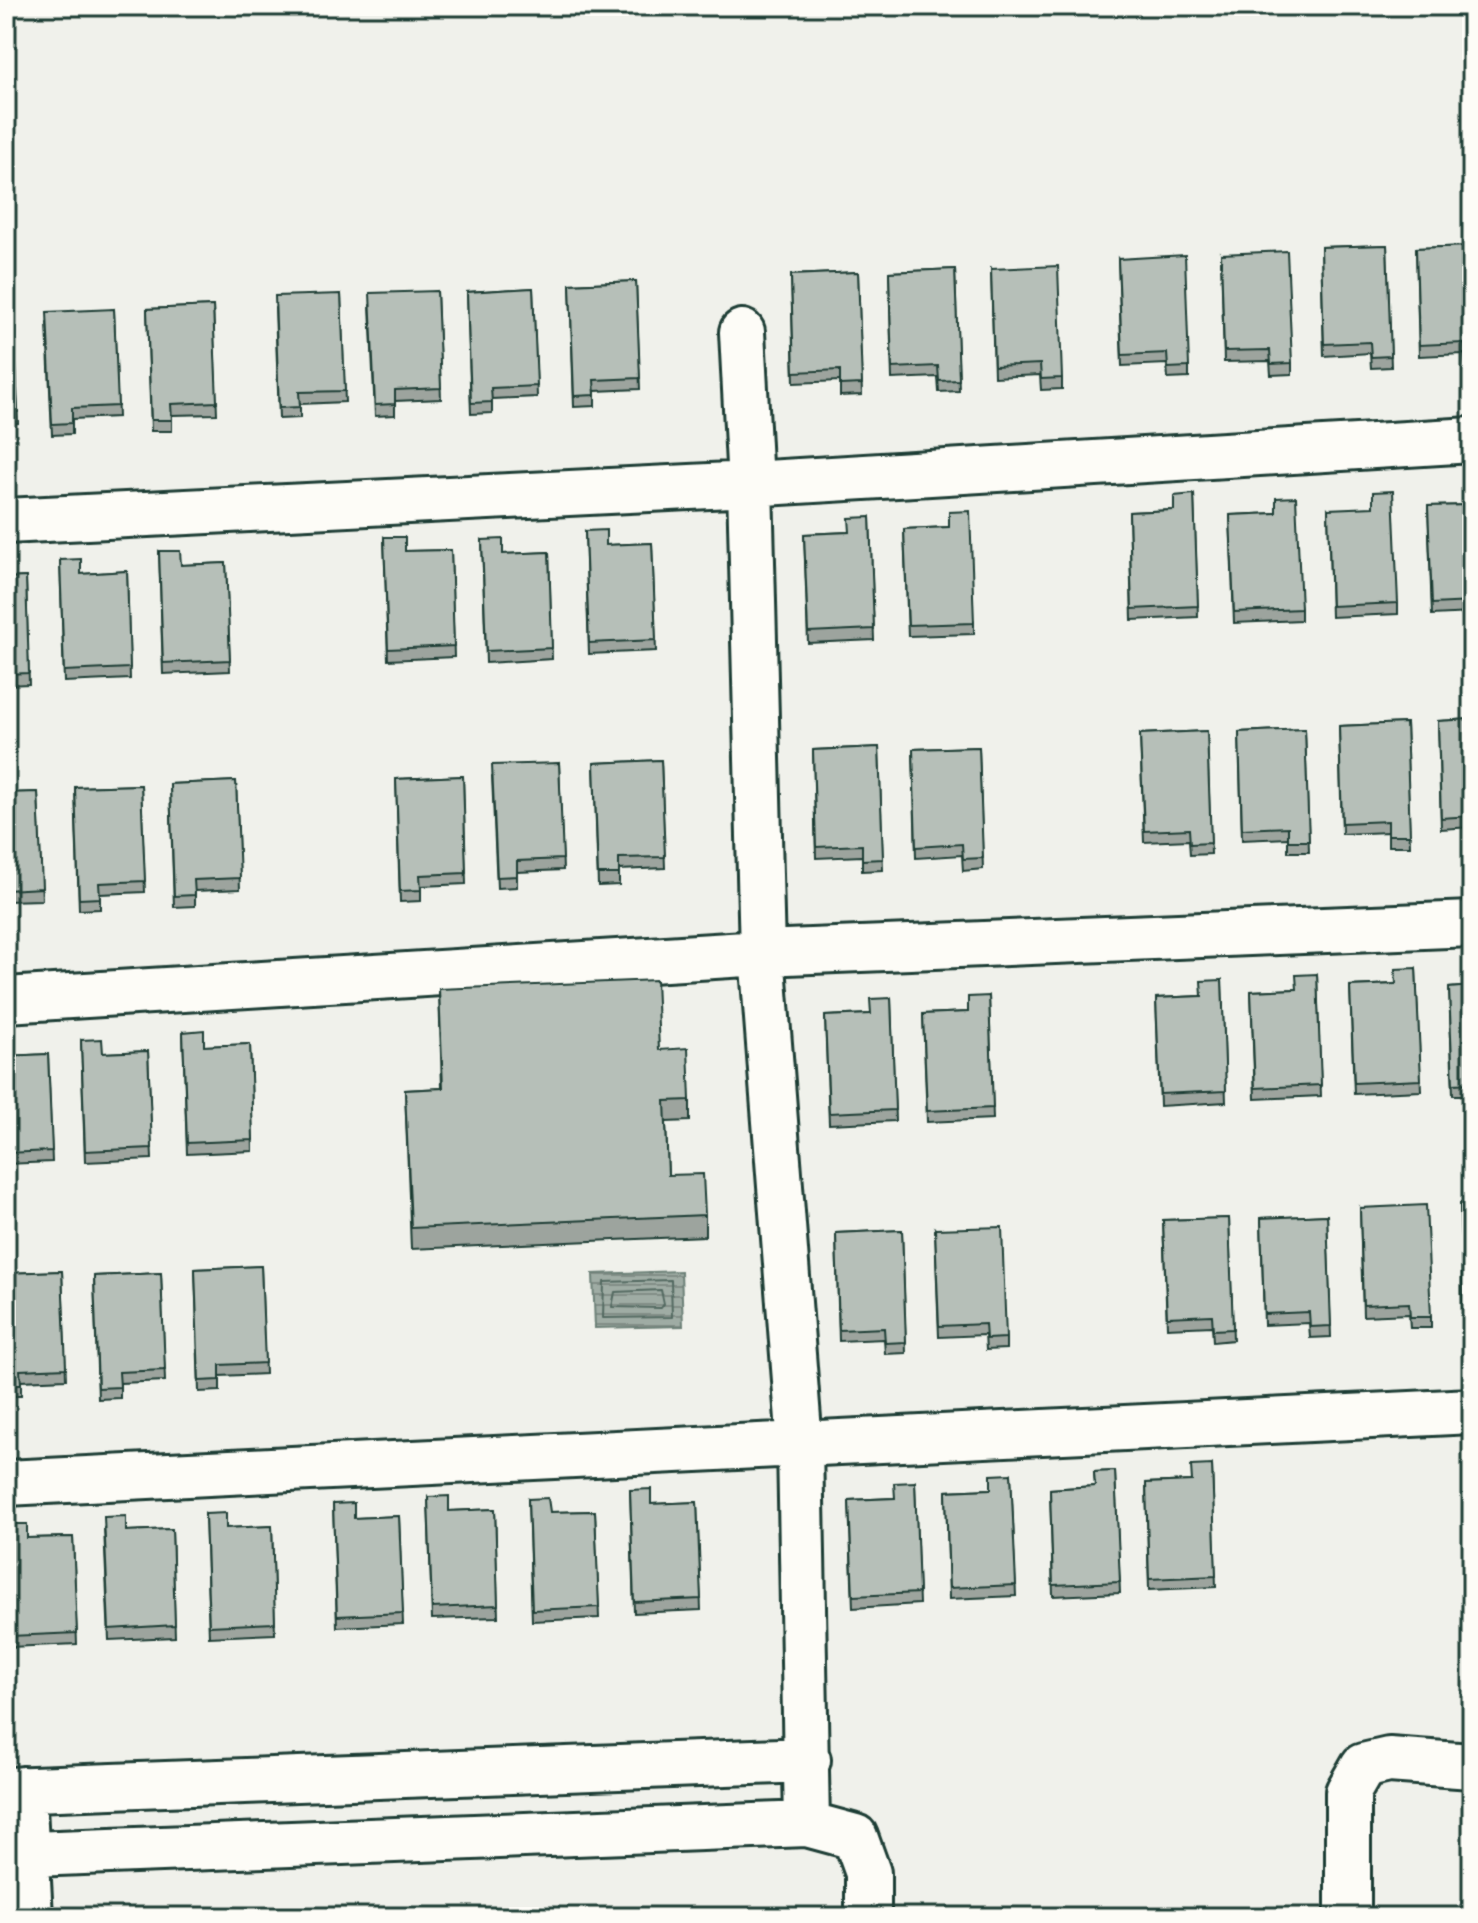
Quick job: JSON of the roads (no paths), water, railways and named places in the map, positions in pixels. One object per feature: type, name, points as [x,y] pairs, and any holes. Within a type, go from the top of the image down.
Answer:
[{"type":"street","points":[[742,332],[750,484],[762,953],[800,1445],[807,1824]]},
{"type":"street","points":[[6,521],[750,484],[1472,440]]},
{"type":"street","points":[[6,1000],[762,953],[1472,924]]},
{"type":"street","points":[[6,1483],[1472,1411]]},
{"type":"street","points":[[30,1917],[17,1854],[15,1789],[808,1760]]},
{"type":"street","points":[[1348,1917],[1348,1792],[1363,1766],[1389,1760],[1472,1766]]},
{"type":"street","points":[[17,1854],[807,1824],[855,1837],[868,1873],[868,1917]]},
{"type":"water","points":[[681,1271],[683,1326],[595,1328],[593,1274]]}]
